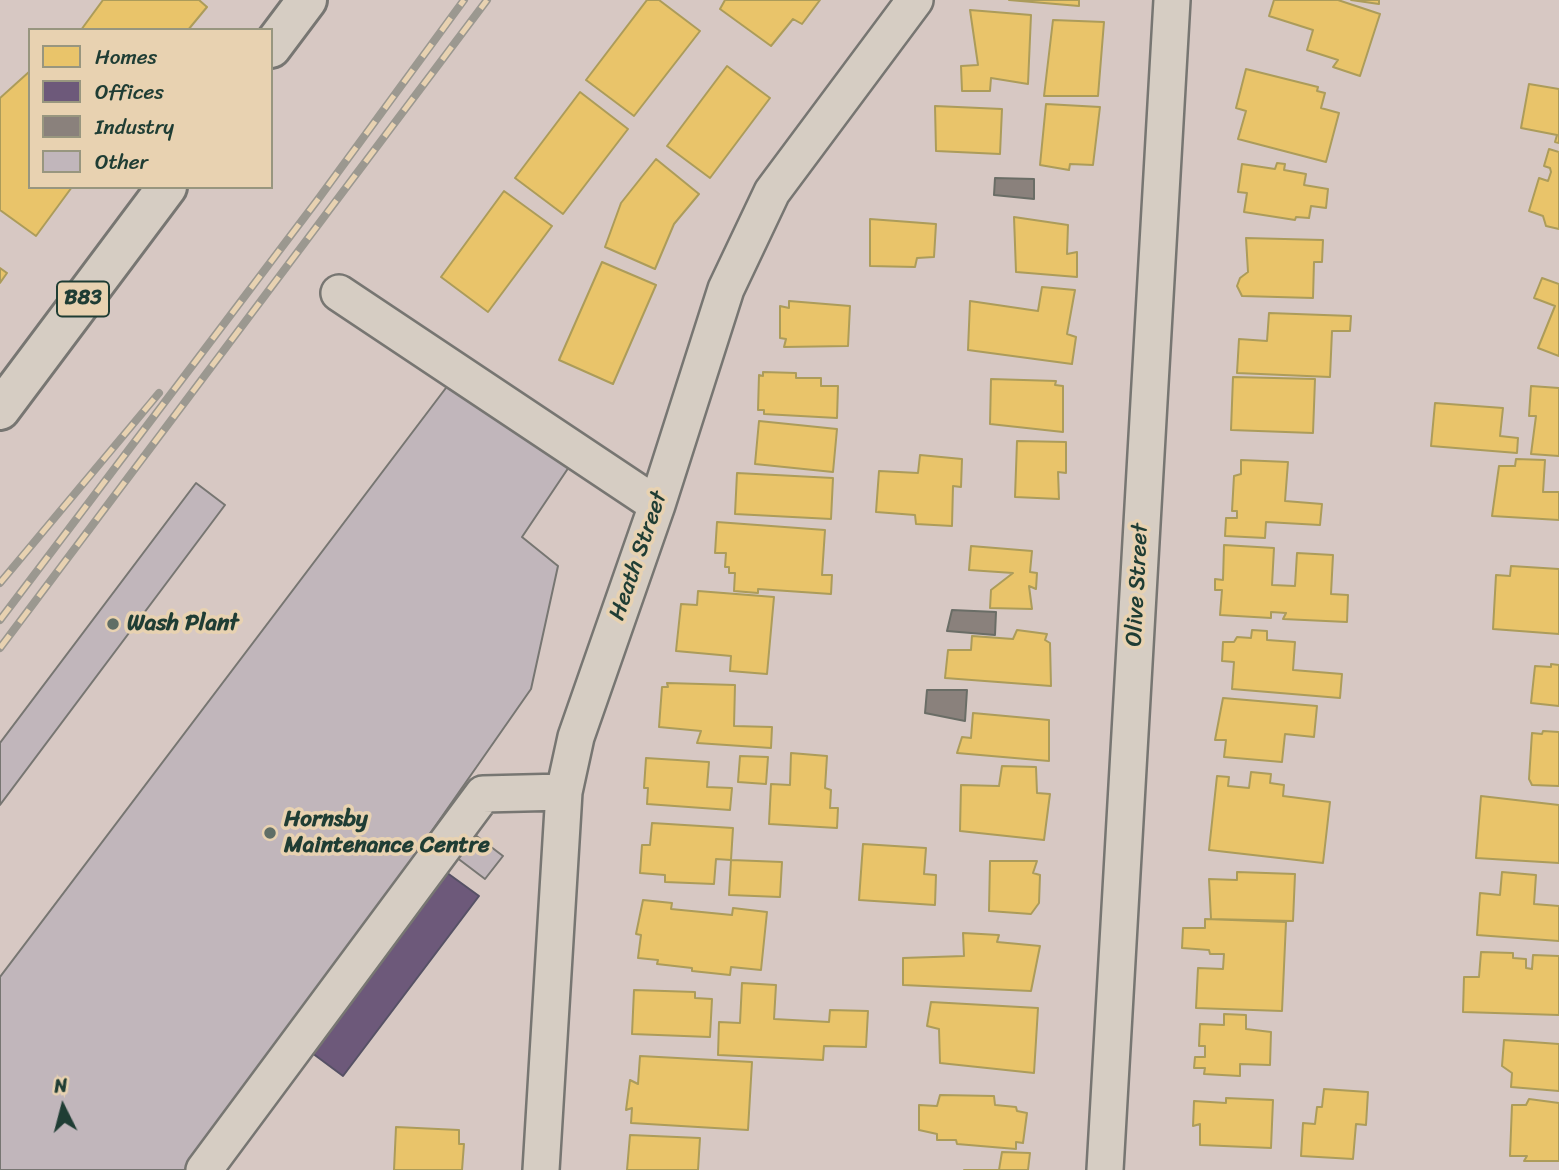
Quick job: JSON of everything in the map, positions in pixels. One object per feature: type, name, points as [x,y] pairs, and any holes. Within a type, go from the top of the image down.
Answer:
[{"type":"main road","points":[[273,45],[307,0]]},
{"type":"main road","name":"B83","points":[[0,411],[166,189]]},
{"type":"street","name":"Heath Street","points":[[541,1170],[564,792],[576,737],[657,505],[726,289],[772,192],[915,0]]},
{"type":"street","name":"Olive Street","points":[[1105,1170],[1172,0]]},
{"type":"street","points":[[339,293],[657,505]]},
{"type":"street","points":[[204,1170],[483,794],[564,792]]},
{"type":"building: Homes","points":[[103,0],[199,0],[207,7],[190,28],[82,28]]},
{"type":"building: Homes","points":[[647,0],[659,0],[700,31],[634,116],[586,80]]},
{"type":"building: Homes","points":[[725,0],[820,0],[802,24],[793,19],[771,46],[720,9]]},
{"type":"building: Homes","points":[[1009,0],[1079,0],[1079,6]]},
{"type":"building: Homes","points":[[1274,0],[1338,0],[1380,14],[1360,76],[1333,67],[1338,60],[1307,50],[1313,30],[1269,16]]},
{"type":"building: Homes","points":[[1351,0],[1379,0],[1379,4]]},
{"type":"building: Homes","points":[[970,10],[1031,15],[1028,84],[991,78],[990,91],[962,91],[961,66],[978,65]]},
{"type":"building: Homes","points":[[1053,20],[1104,22],[1098,96],[1044,96]]},
{"type":"building: Homes","points":[[727,66],[770,98],[710,178],[667,146]]},
{"type":"building: Homes","points":[[1246,69],[1318,87],[1317,91],[1325,93],[1321,108],[1339,113],[1326,162],[1238,139],[1246,111],[1236,108]]},
{"type":"building: Homes","points":[[28,73],[28,189],[71,189],[36,236],[0,210],[0,98]]},
{"type":"building: Homes","points":[[1529,84],[1559,89],[1559,143],[1555,142],[1557,135],[1521,128]]},
{"type":"building: Homes","points":[[580,92],[628,129],[563,214],[515,178]]},
{"type":"building: Homes","points":[[1046,104],[1100,107],[1093,165],[1070,164],[1069,170],[1040,165]]},
{"type":"building: Homes","points":[[935,106],[1002,109],[1000,154],[936,151]]},
{"type":"building: Homes","points":[[1549,149],[1559,152],[1559,229],[1546,226],[1543,216],[1529,211],[1539,178],[1548,181],[1551,172],[1550,168],[1544,166]]},
{"type":"building: Homes","points":[[656,159],[699,194],[674,224],[655,269],[605,247],[621,203]]},
{"type":"building: Homes","points":[[1277,163],[1285,164],[1284,170],[1306,174],[1304,185],[1328,189],[1326,208],[1311,206],[1309,218],[1296,217],[1295,220],[1244,212],[1247,193],[1238,192],[1242,164],[1275,169]]},
{"type":"building: Homes","points":[[504,191],[552,226],[488,312],[441,277]]},
{"type":"building: Homes","points":[[1014,217],[1068,225],[1067,254],[1077,252],[1077,277],[1016,272]]},
{"type":"building: Homes","points":[[870,219],[936,224],[934,257],[917,258],[915,267],[870,266]]},
{"type":"building: Homes","points":[[1246,238],[1323,240],[1322,262],[1314,262],[1313,298],[1242,296],[1237,286],[1240,278],[1248,272]]},
{"type":"building: Homes","points":[[602,262],[656,285],[613,384],[559,360]]},
{"type":"building: Homes","points":[[0,268],[7,273],[0,283]]},
{"type":"building: Homes","points":[[1542,278],[1559,284],[1559,356],[1538,348],[1555,306],[1534,298]]},
{"type":"building: Homes","points":[[1042,287],[1075,290],[1067,334],[1076,337],[1072,364],[968,350],[970,301],[1038,311]]},
{"type":"building: Homes","points":[[789,301],[850,306],[848,346],[784,347],[786,339],[780,338],[780,306],[789,308]]},
{"type":"building: Homes","points":[[1269,313],[1351,316],[1350,331],[1332,331],[1330,377],[1237,373],[1239,339],[1267,341]]},
{"type":"building: Homes","points":[[763,372],[796,373],[796,378],[821,378],[821,386],[838,386],[837,418],[764,414],[764,410],[758,410],[759,375],[763,376]]},
{"type":"building: Homes","points":[[1233,377],[1315,379],[1313,433],[1231,430]]},
{"type":"building: Homes","points":[[991,379],[1056,381],[1055,385],[1063,386],[1063,432],[990,424]]},
{"type":"building: Homes","points":[[1531,386],[1559,388],[1559,456],[1531,454],[1536,416],[1529,416]]},
{"type":"building: Homes","points":[[1435,403],[1503,408],[1500,436],[1518,438],[1517,453],[1431,446]]},
{"type":"building: Homes","points":[[759,421],[837,429],[833,472],[755,464]]},
{"type":"building: Homes","points":[[1017,441],[1066,442],[1066,473],[1058,472],[1059,499],[1015,497]]},
{"type":"building: Homes","points":[[920,455],[962,459],[961,487],[953,486],[952,526],[916,524],[915,515],[876,512],[879,471],[918,473]]},
{"type":"building: Homes","points":[[1516,459],[1545,460],[1543,492],[1559,492],[1559,520],[1492,516],[1499,466],[1515,466]]},
{"type":"building: Homes","points":[[1241,460],[1288,462],[1285,501],[1322,504],[1320,525],[1266,522],[1265,538],[1225,536],[1226,518],[1237,518],[1237,511],[1232,511],[1234,476],[1241,474]]},
{"type":"building: Homes","points":[[737,473],[833,478],[831,519],[735,514]]},
{"type":"building: Homes","points":[[717,522],[825,530],[822,575],[832,575],[831,594],[758,589],[758,593],[734,591],[735,573],[729,573],[729,567],[725,567],[726,553],[715,553]]},
{"type":"building: Homes","points":[[1224,545],[1274,548],[1272,585],[1295,586],[1297,553],[1333,555],[1331,594],[1348,595],[1347,622],[1283,619],[1286,613],[1271,612],[1271,618],[1220,615],[1222,590],[1215,590],[1215,579],[1223,580]]},
{"type":"building: Homes","points":[[971,546],[1032,551],[1030,572],[1037,573],[1036,589],[1029,586],[1032,609],[990,608],[991,590],[1013,573],[969,570]]},
{"type":"building: Homes","points":[[1511,566],[1559,569],[1559,634],[1493,629],[1496,575],[1510,576]]},
{"type":"building: Homes","points":[[698,591],[774,597],[767,674],[730,671],[731,656],[676,651],[681,604],[697,605]]},
{"type":"building: Homes","points":[[1017,630],[1047,634],[1045,640],[1050,643],[1051,686],[945,678],[948,650],[971,650],[972,636],[1013,639]]},
{"type":"building: Homes","points":[[1252,630],[1267,631],[1267,640],[1295,642],[1293,670],[1342,674],[1340,698],[1232,689],[1234,662],[1222,661],[1223,642],[1234,642],[1237,637],[1251,638]]},
{"type":"building: Homes","points":[[1551,664],[1559,665],[1559,706],[1531,703],[1535,666],[1551,667]]},
{"type":"building: Homes","points":[[667,683],[735,685],[734,726],[772,727],[771,748],[697,743],[701,731],[659,727],[662,687],[668,687]]},
{"type":"building: Homes","points":[[1223,698],[1317,706],[1314,737],[1285,734],[1282,762],[1224,757],[1226,740],[1215,740]]},
{"type":"building: Homes","points":[[973,713],[1049,720],[1049,761],[957,753],[962,737],[971,738]]},
{"type":"building: Homes","points":[[1543,731],[1559,732],[1559,786],[1532,785],[1529,779],[1532,733],[1542,734]]},
{"type":"building: Homes","points":[[791,753],[827,756],[825,788],[831,790],[830,808],[838,808],[837,828],[769,824],[771,784],[790,785]]},
{"type":"building: Homes","points":[[740,756],[768,757],[766,784],[738,782]]},
{"type":"building: Homes","points":[[646,758],[709,762],[707,787],[732,788],[730,810],[647,804],[648,788],[644,788]]},
{"type":"building: Homes","points":[[1002,766],[1036,767],[1037,793],[1050,794],[1044,840],[960,831],[961,785],[999,786]]},
{"type":"building: Homes","points":[[1251,772],[1271,774],[1270,783],[1284,785],[1283,796],[1330,802],[1323,863],[1209,850],[1217,776],[1229,777],[1228,786],[1249,788]]},
{"type":"building: Homes","points":[[1481,796],[1559,805],[1559,863],[1476,858]]},
{"type":"building: Homes","points":[[652,823],[733,828],[731,860],[716,859],[714,884],[665,882],[665,875],[640,873],[642,845],[650,845]]},
{"type":"building: Homes","points":[[863,844],[926,848],[924,874],[936,875],[935,905],[859,900]]},
{"type":"building: Homes","points":[[731,860],[782,862],[780,897],[729,895]]},
{"type":"building: Homes","points":[[990,861],[1037,861],[1033,873],[1040,875],[1039,903],[1031,914],[989,911]]},
{"type":"building: Homes","points":[[1237,872],[1295,874],[1293,921],[1211,919],[1209,879],[1237,880]]},
{"type":"building: Homes","points":[[1502,872],[1536,875],[1534,904],[1559,906],[1559,941],[1477,935],[1480,893],[1500,895]]},
{"type":"building: Homes","points":[[643,900],[672,903],[671,909],[732,915],[733,908],[767,912],[761,970],[731,967],[730,975],[692,971],[692,968],[657,964],[658,960],[638,958],[641,935],[636,934]]},
{"type":"building: Homes","points":[[1205,919],[1286,922],[1282,1011],[1196,1008],[1198,968],[1223,969],[1224,954],[1182,948],[1183,928],[1205,928]]},
{"type":"building: Homes","points":[[963,933],[999,935],[997,942],[1040,946],[1031,991],[903,985],[903,958],[964,956]]},
{"type":"building: Homes","points":[[1481,952],[1513,953],[1513,958],[1526,959],[1526,968],[1532,969],[1533,955],[1559,956],[1559,1015],[1463,1012],[1464,977],[1479,977]]},
{"type":"building: Homes","points":[[742,983],[776,985],[774,1019],[829,1022],[830,1010],[868,1011],[866,1047],[824,1046],[823,1060],[718,1055],[719,1022],[740,1023]]},
{"type":"building: Homes","points":[[634,990],[695,992],[695,998],[712,999],[710,1037],[632,1034]]},
{"type":"building: Homes","points":[[931,1002],[1038,1008],[1034,1073],[940,1063],[939,1029],[927,1026]]},
{"type":"building: Homes","points":[[1224,1014],[1246,1015],[1246,1029],[1271,1032],[1270,1065],[1240,1064],[1240,1076],[1204,1074],[1205,1068],[1194,1068],[1195,1057],[1205,1057],[1205,1046],[1199,1046],[1200,1024],[1224,1025]]},
{"type":"building: Homes","points":[[1504,1040],[1559,1044],[1559,1091],[1511,1087],[1512,1073],[1502,1066]]},
{"type":"building: Homes","points":[[640,1056],[752,1062],[748,1130],[631,1123],[632,1108],[626,1110],[630,1080],[638,1084]]},
{"type":"building: Homes","points":[[1324,1089],[1368,1092],[1366,1125],[1356,1124],[1353,1159],[1301,1156],[1303,1123],[1315,1124],[1317,1107],[1322,1107]]},
{"type":"building: Homes","points":[[940,1095],[994,1096],[995,1105],[1016,1107],[1017,1111],[1027,1113],[1023,1143],[1016,1142],[1016,1149],[957,1144],[956,1140],[937,1140],[937,1134],[919,1130],[919,1105],[937,1106]]},
{"type":"building: Homes","points":[[1226,1098],[1273,1100],[1271,1148],[1200,1145],[1200,1124],[1193,1126],[1194,1101],[1226,1103]]},
{"type":"building: Homes","points":[[1529,1099],[1559,1103],[1559,1161],[1524,1161],[1527,1156],[1510,1156],[1512,1105],[1526,1105]]},
{"type":"building: Homes","points":[[396,1127],[459,1130],[459,1144],[464,1144],[462,1170],[394,1170]]},
{"type":"building: Homes","points":[[630,1135],[700,1138],[698,1170],[627,1170]]},
{"type":"building: Homes","points":[[1002,1152],[1030,1153],[1028,1170],[999,1170]]},
{"type":"building: Offices","points":[[439,867],[479,896],[343,1076],[304,1047]]},
{"type":"building: Industry","points":[[995,178],[1034,179],[1034,199],[994,195]]},
{"type":"building: Industry","points":[[952,610],[996,612],[995,635],[947,631]]},
{"type":"building: Industry","points":[[927,690],[967,690],[965,721],[925,713]]},
{"type":"building: Other","name":"Hornsby Maintenance Centre","points":[[458,372],[577,455],[522,537],[558,566],[531,689],[195,1170],[0,1170],[0,977]]},
{"type":"building: Other","name":"Wash Plant","points":[[196,483],[225,505],[0,805],[0,743]]},
{"type":"building: Other","points":[[470,831],[503,856],[485,879],[452,854]]},
{"type":"railway","points":[[0,620],[319,198],[464,0]]},
{"type":"railway","points":[[0,648],[487,0]]},
{"type":"railway","points":[[0,583],[159,393]]},
{"type":"place","name":"Wash Plant","points":[[113,624]]},
{"type":"place","name":"Hornsby Maintenance Centre","points":[[270,833]]}]
